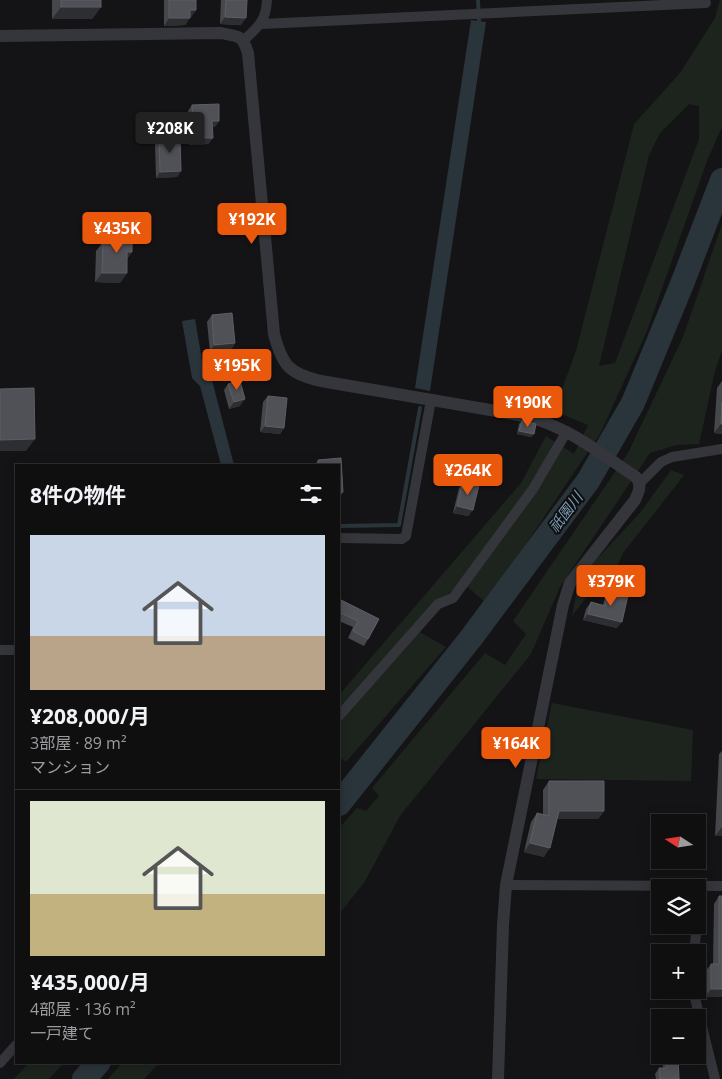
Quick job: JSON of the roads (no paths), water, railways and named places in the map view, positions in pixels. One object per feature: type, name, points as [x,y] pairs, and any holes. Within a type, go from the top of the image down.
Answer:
[{"type":"street","points":[[244,40],[262,24],[267,9],[267,0]]},
{"type":"street","points":[[262,24],[706,3],[705,0]]},
{"type":"street","points":[[0,36],[221,33],[239,36],[244,40],[248,53],[274,334],[279,354],[290,369],[302,377],[321,381],[546,421],[567,431],[638,480],[640,490],[635,500],[570,583],[563,605],[506,885],[498,1079]]},
{"type":"street","points":[[340,538],[402,539],[406,536],[431,400]]},
{"type":"street","points":[[340,715],[438,604],[453,598],[533,489],[567,431]]},
{"type":"street","points":[[638,480],[661,462],[672,457],[722,449]]},
{"type":"street","points":[[0,650],[15,650]]},
{"type":"street","points":[[506,885],[651,886]]},
{"type":"street","points":[[706,886],[722,886]]},
{"type":"street","points":[[695,999],[715,1079]]},
{"type":"street","points":[[0,1063],[15,1046]]},
{"type":"waterway","points":[[478,0],[479,21]]},
{"type":"waterway","name":"祇園川","points":[[340,803],[471,638],[588,481],[633,403],[722,180]]},
{"type":"waterway","points":[[340,526],[399,525],[420,408]]},
{"type":"waterway","name":"祇園川","points":[[84,1079],[97,1064]]}]
